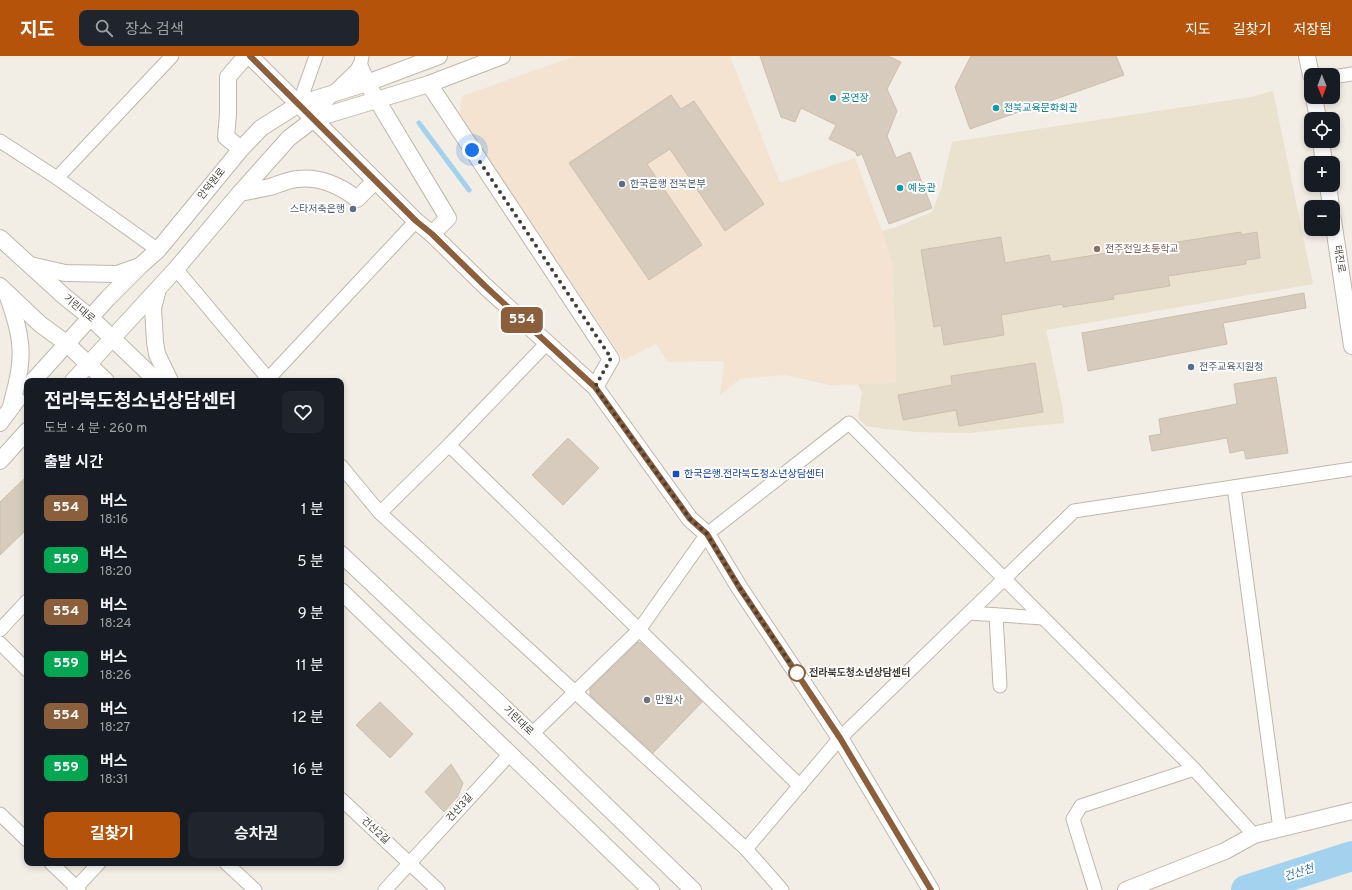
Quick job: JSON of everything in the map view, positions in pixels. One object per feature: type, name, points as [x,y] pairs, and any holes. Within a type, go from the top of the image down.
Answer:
[{"type":"street","points":[[57,178],[172,56]]},
{"type":"street","points":[[241,149],[226,136],[228,114],[228,77],[246,56]]},
{"type":"street","points":[[250,56],[416,221],[432,234],[485,286],[595,387],[690,519],[707,534],[744,593],[840,738],[931,890]]},
{"type":"street","points":[[299,104],[316,56]]},
{"type":"street","name":"안덕원로","points":[[36,378],[108,298],[158,250],[241,149],[261,128],[299,104],[367,83],[413,60],[439,56]]},
{"type":"street","points":[[314,119],[429,84],[502,56]]},
{"type":"street","points":[[1307,56],[1310,68]]},
{"type":"street","points":[[361,62],[367,83],[448,218],[432,234]]},
{"type":"street","points":[[75,378],[176,269],[289,138],[314,119],[332,94],[361,62]]},
{"type":"street","points":[[1340,76],[1352,74]]},
{"type":"street","points":[[429,84],[611,358],[595,387]]},
{"type":"street","points":[[0,141],[57,178],[158,250]]},
{"type":"street","points":[[240,193],[298,179],[325,181],[344,190],[357,199],[375,181]]},
{"type":"street","points":[[271,378],[416,221]]},
{"type":"street","name":"태진로","points":[[1335,236],[1352,346]]},
{"type":"street","name":"기린대로","points":[[0,238],[91,318],[154,378]]},
{"type":"street","points":[[29,265],[65,273],[116,274],[140,266]]},
{"type":"street","points":[[176,269],[267,378]]},
{"type":"street","points":[[3,289],[40,324],[66,343],[103,378]]},
{"type":"street","points":[[3,289],[17,325],[20,349],[20,364],[11,407]]},
{"type":"street","points":[[158,289],[153,308],[155,342],[157,354],[169,378]]},
{"type":"street","points":[[380,513],[449,445],[547,343]]},
{"type":"street","points":[[0,423],[24,392]]},
{"type":"street","points":[[532,734],[639,630],[707,534],[849,423],[1194,769],[1254,835]]},
{"type":"street","points":[[0,461],[24,434]]},
{"type":"street","points":[[449,445],[800,786]]},
{"type":"street","points":[[746,850],[840,738],[1074,511],[1352,469]]},
{"type":"street","points":[[344,470],[380,513],[746,850],[782,890]]},
{"type":"street","points":[[1234,487],[1280,829]]},
{"type":"street","name":"기린대로","points":[[344,557],[532,734],[693,890]]},
{"type":"street","points":[[344,597],[651,890]]},
{"type":"street","points":[[0,630],[24,604]]},
{"type":"street","points":[[969,613],[1043,618]]},
{"type":"street","points":[[996,615],[1000,686]]},
{"type":"street","points":[[0,643],[24,667]]},
{"type":"street","name":"건산3길","points":[[385,890],[510,754]]},
{"type":"street","points":[[1095,890],[1073,819],[1081,806],[1194,769]]},
{"type":"street","name":"건산2길","points":[[344,802],[410,863]]},
{"type":"street","points":[[1126,890],[1225,851],[1254,835],[1352,811]]},
{"type":"street","points":[[0,814],[24,837]]},
{"type":"street","points":[[410,863],[438,890]]},
{"type":"street","points":[[54,866],[76,889],[96,866]]},
{"type":"street","points":[[229,866],[256,890]]},
{"type":"shaded area","name":"한국은행 전북본부","points":[[576,56],[730,56],[780,183],[855,158],[882,231],[893,266],[896,383],[830,385],[785,375],[740,379],[720,395],[724,361],[668,362],[656,344],[624,360],[459,117],[462,96]]},
{"type":"shaded area","name":"전주전일초등학교","points":[[1273,91],[1313,284],[1046,330],[1063,409],[1064,423],[969,433],[916,432],[866,426],[858,418],[862,393],[858,384],[896,383],[893,266],[882,231],[896,227],[932,212],[941,189],[952,142],[1251,97]]},
{"type":"building","name":"공연장","points":[[760,56],[888,56],[901,62],[887,89],[897,111],[887,136],[896,158],[910,152],[932,208],[889,224],[862,154],[857,156],[856,152],[829,139],[836,125],[801,108],[795,122],[781,117]]},
{"type":"building","name":"전북교육문화회관","points":[[971,56],[1116,56],[1124,75],[970,129],[955,87]]},
{"type":"building","name":"한국은행 전북본부","points":[[671,95],[681,109],[694,101],[764,204],[725,231],[670,149],[647,164],[702,245],[649,280],[569,163]]},
{"type":"building","points":[[1241,232],[1241,235],[1257,232],[1260,258],[1246,260],[1246,264],[1168,276],[1170,286],[1113,295],[1114,299],[1063,307],[1063,304],[1001,315],[1004,335],[944,345],[941,325],[934,327],[921,250],[1001,237],[1005,263],[1049,255],[1051,262]]},
{"type":"building","points":[[1304,293],[1306,308],[1223,323],[1227,344],[1088,371],[1082,333]]},
{"type":"building","points":[[1035,363],[1043,412],[959,426],[956,410],[903,420],[898,395],[952,385],[951,376]]},
{"type":"building","points":[[1276,377],[1288,453],[1246,459],[1244,450],[1230,453],[1227,438],[1152,451],[1149,436],[1161,434],[1159,419],[1237,404],[1234,384]]},
{"type":"building","points":[[568,438],[599,468],[563,505],[532,475]]},
{"type":"building","points":[[24,479],[24,532],[0,555],[0,502]]},
{"type":"building","name":"만월사","points":[[638,642],[641,643],[702,702],[653,753],[590,695],[590,689]]},
{"type":"building","points":[[380,702],[413,734],[390,758],[356,725]]},
{"type":"building","points":[[451,764],[463,783],[458,796],[444,812],[425,792]]},
{"type":"waterway","points":[[419,123],[469,190]]},
{"type":"waterway","name":"건산천","points":[[1246,890],[1352,856]]},
{"type":"bus line","name":"554","points":[[250,56],[416,221],[432,234],[485,286],[595,387],[690,519],[707,534],[739,587],[840,738],[931,890]]},
{"type":"place","name":"공연장","points":[[833,98]]},
{"type":"place","name":"전북교육문화회관","points":[[996,108]]},
{"type":"place","name":"한국은행 전북본부","points":[[622,184]]},
{"type":"place","name":"예능관","points":[[900,188]]},
{"type":"place","name":"스타저축은행","points":[[353,209]]},
{"type":"place","name":"전주전일초등학교","points":[[1097,249]]},
{"type":"place","name":"전주교육지원청","points":[[1191,367]]},
{"type":"place","name":"한국은행.전라북도청소년상담센터","points":[[676,474]]},
{"type":"place","name":"전라북도청소년상담센터","points":[[797,673]]},
{"type":"place","name":"만월사","points":[[647,700]]},
{"type":"route","points":[[472,150],[611,358],[595,387],[690,519],[707,534],[739,587],[798,675],[797,673]]}]
